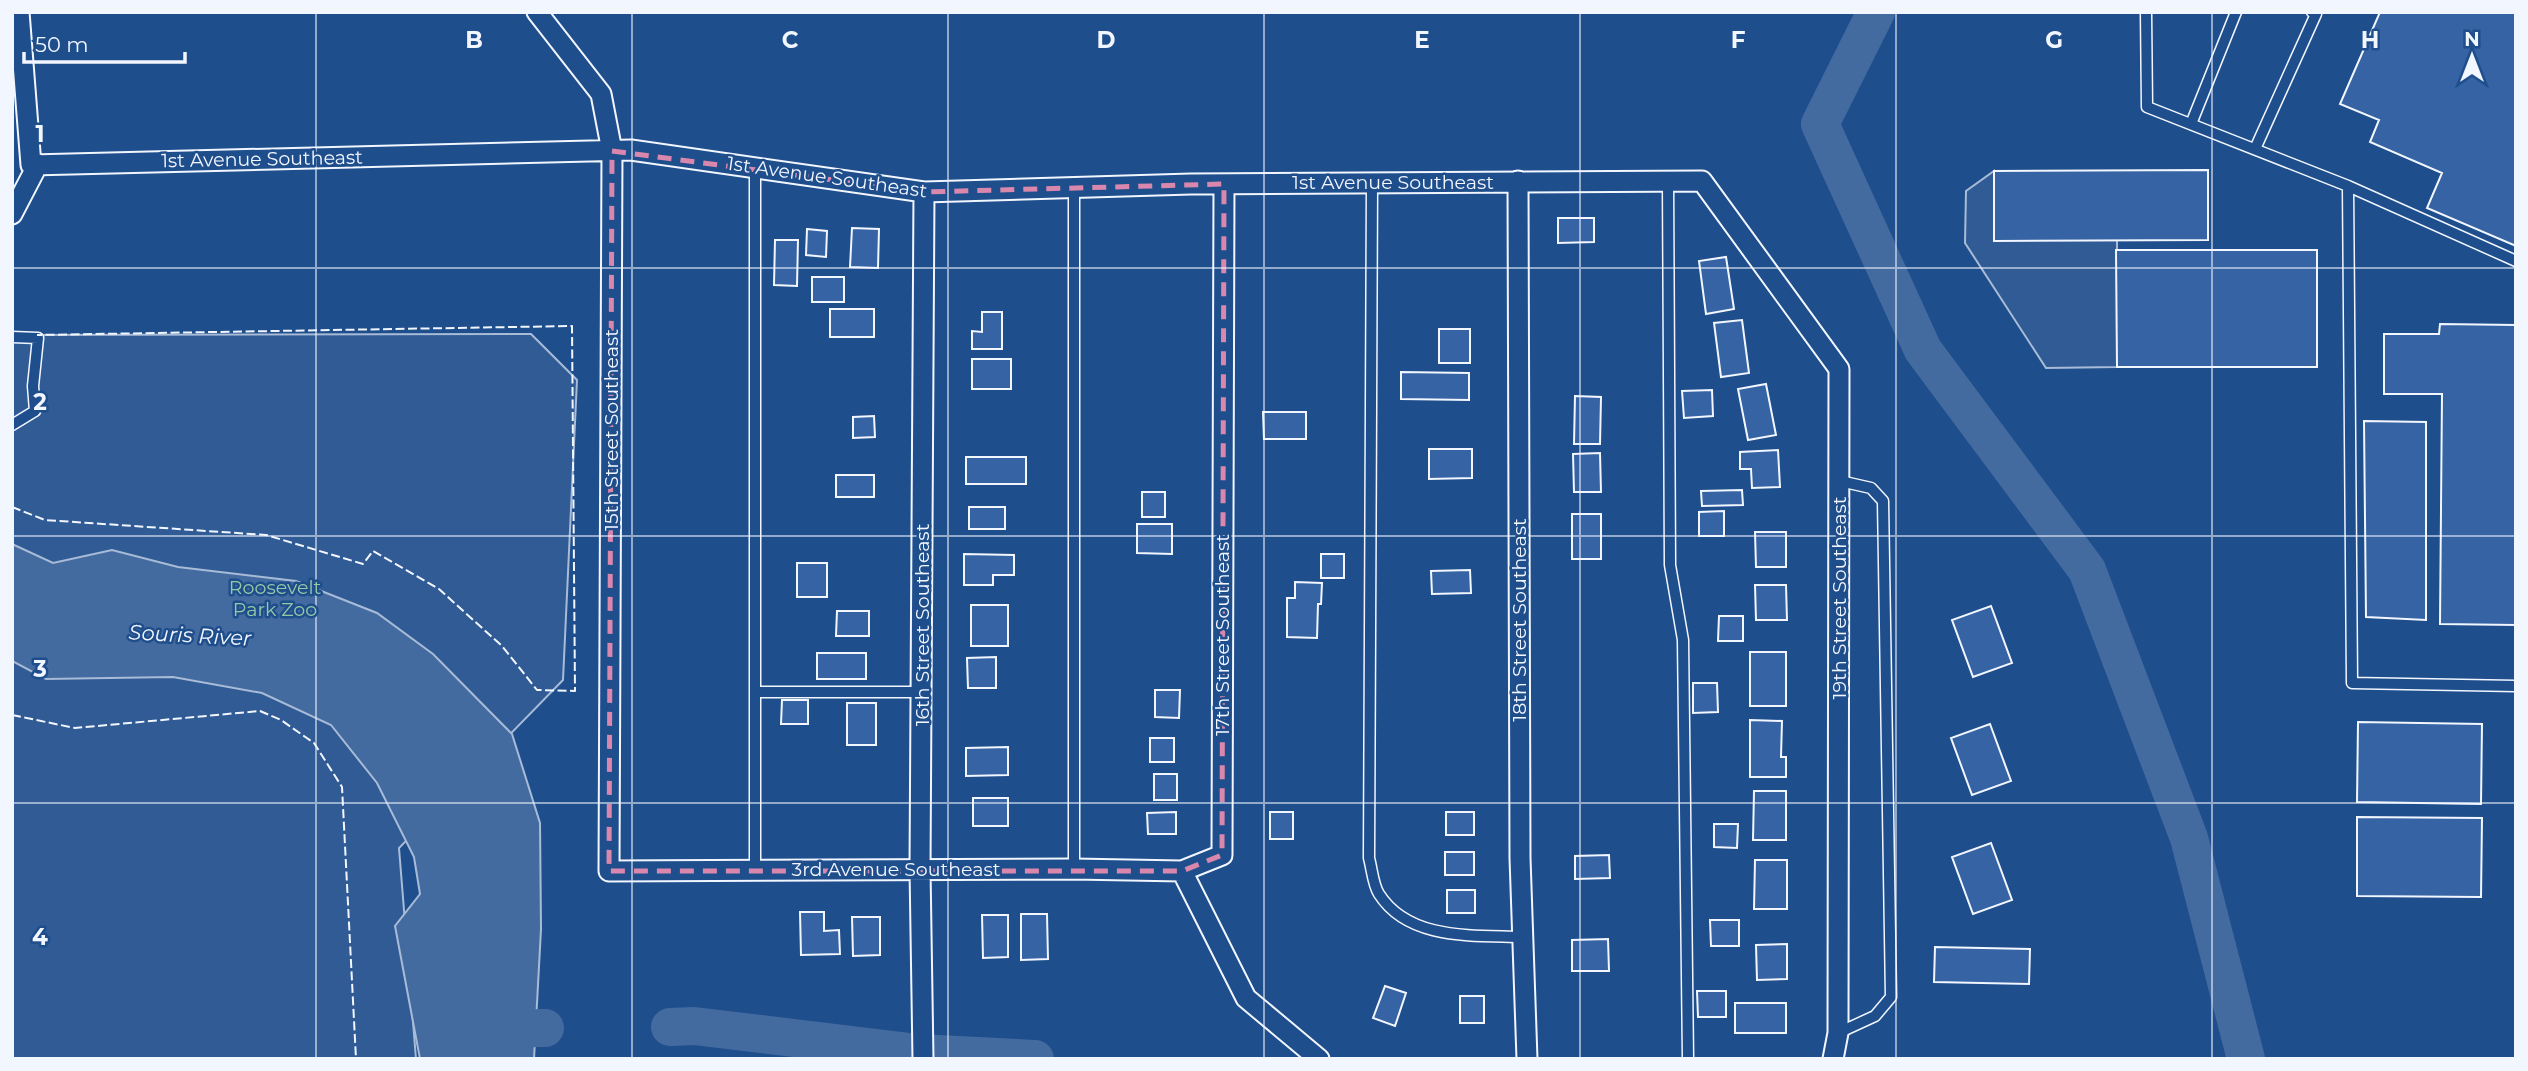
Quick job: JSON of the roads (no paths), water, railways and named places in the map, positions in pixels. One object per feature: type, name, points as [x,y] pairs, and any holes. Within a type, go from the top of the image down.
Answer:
[{"type":"street","points":[[12,214],[38,164],[31,164],[19,12]]},
{"type":"street","name":"15th Street Southeast","points":[[537,12],[601,94],[612,151],[610,871]]},
{"type":"street","name":"1st Avenue Southeast","points":[[38,164],[631,150],[924,192],[1224,184],[1702,181]]},
{"type":"street","name":"18th Street Southeast","points":[[1518,181],[1520,831],[1527,1059]]},
{"type":"street","name":"19th Street Southeast","points":[[1702,181],[1839,369],[1838,1033],[1833,1059]]},
{"type":"street","name":"17th Street Southeast","points":[[1182,872],[1222,855],[1224,184]]},
{"type":"street","name":"16th Street Southeast","points":[[923,1059],[920,869],[924,192]]},
{"type":"street","name":"3rd Avenue Southeast","points":[[610,871],[1074,869],[1182,872]]},
{"type":"street","points":[[1182,872],[1246,998],[1319,1059]]},
{"type":"lane","points":[[2146,12],[2147,107],[2348,186],[2516,261]]},
{"type":"lane","points":[[2191,124],[2236,12]]},
{"type":"lane","points":[[2255,149],[2316,14],[2312,12]]},
{"type":"lane","points":[[755,167],[755,870]]},
{"type":"lane","points":[[1668,181],[1670,565],[1683,640],[1688,1059]]},
{"type":"lane","points":[[1372,182],[1369,858],[1378,894],[1406,922],[1443,933],[1522,937]]},
{"type":"lane","points":[[2348,186],[2352,683],[2516,686]]},
{"type":"lane","points":[[1074,187],[1074,869]]},
{"type":"lane","points":[[12,337],[38,338],[33,386],[36,411],[12,425]]},
{"type":"lane","points":[[1838,1033],[1875,1016],[1891,997],[1883,501],[1871,488],[1840,481]]},
{"type":"lane","points":[[755,692],[921,692]]},
{"type":"water","name":"Souris River","points":[[12,544],[53,563],[112,550],[178,567],[296,581],[377,613],[433,654],[512,734],[540,823],[541,929],[534,1059],[420,1059],[395,926],[420,894],[414,857],[377,783],[331,725],[262,693],[173,677],[46,679],[12,661]]},
{"type":"waterway","points":[[1876,12],[1820,124],[1923,350],[2087,570],[2189,838],[2246,1059]]},
{"type":"waterway","points":[[670,1027],[694,1026],[918,1053],[1035,1059]]},
{"type":"waterway","points":[[484,1029],[545,1028]]},
{"type":"park label","name":"Roosevelt Park Zoo","points":[[275,598]]}]
